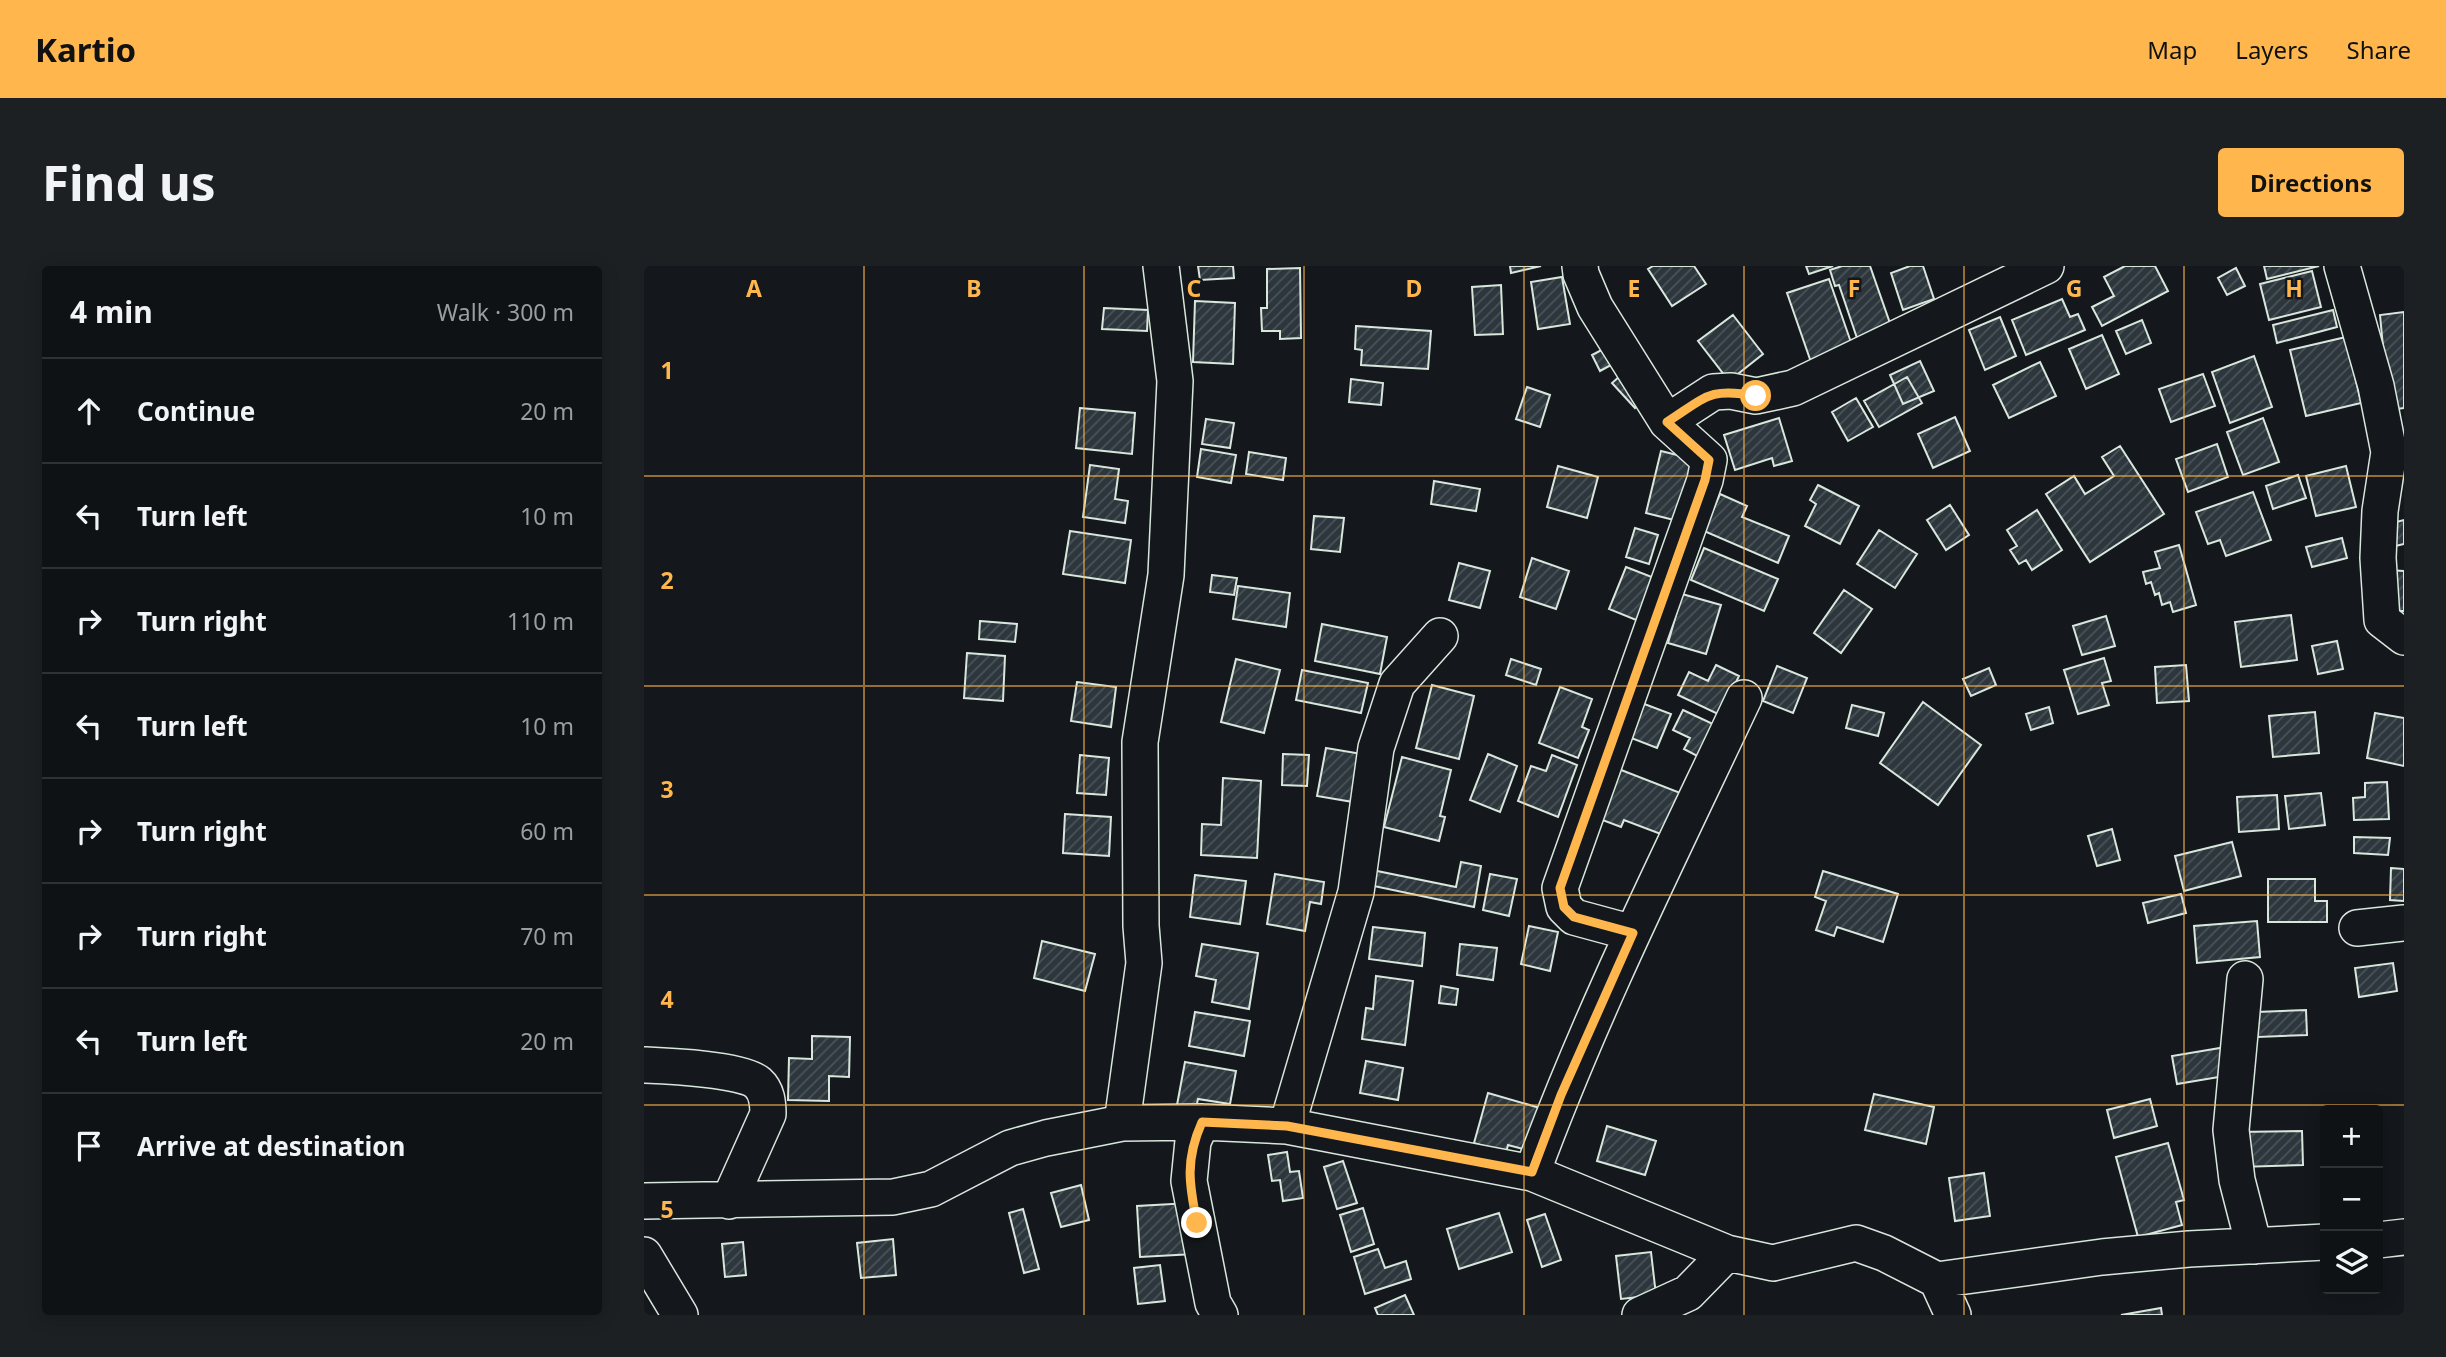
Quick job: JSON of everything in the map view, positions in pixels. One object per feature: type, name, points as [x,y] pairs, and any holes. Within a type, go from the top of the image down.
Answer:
[{"type":"street","points":[[1122,1123],[1144,963],[1141,926],[1140,742],[1166,575],[1175,381],[1161,266]]},
{"type":"street","points":[[1580,266],[1595,307],[1667,422],[1709,460],[1705,480],[1560,888],[1564,907],[1574,917],[1633,933]]},
{"type":"street","points":[[1667,422],[1713,392],[1731,391],[1756,396],[1793,388],[2046,266]]},
{"type":"street","points":[[2342,266],[2376,386],[2389,452],[2380,511],[2378,558],[2382,620],[2404,637]]},
{"type":"street","points":[[1287,1126],[1356,892],[1376,748],[1397,684],[1440,636]]},
{"type":"street","points":[[1532,1172],[1561,1095],[1633,933],[1744,698]]},
{"type":"street","points":[[2357,928],[2404,923]]},
{"type":"street","points":[[2245,979],[2231,1130],[2237,1180],[2254,1245]]},
{"type":"street","points":[[644,1066],[727,1073],[748,1078],[764,1091],[768,1100],[768,1114],[729,1201]]},
{"type":"street","points":[[1202,1122],[1194,1141],[1189,1181],[1213,1303],[1220,1315]]},
{"type":"street","points":[[644,1201],[892,1197],[916,1194],[931,1189],[1010,1148],[1046,1138],[1122,1123],[1202,1122],[1287,1126],[1532,1172],[1727,1253],[1773,1263],[1856,1242],[1937,1280],[2102,1257],[2320,1242]]},
{"type":"street","points":[[2383,1239],[2404,1237]]},
{"type":"street","points":[[1640,1315],[1688,1293],[1727,1253]]},
{"type":"street","points":[[644,1255],[680,1315]]},
{"type":"street","points":[[1937,1280],[1953,1315]]},
{"type":"building","points":[[1198,266],[1233,266],[1234,278],[1200,280]]},
{"type":"building","points":[[1510,266],[1541,266],[1511,273]]},
{"type":"building","points":[[1653,266],[1694,266],[1706,284],[1672,306],[1648,269]]},
{"type":"building","points":[[1806,266],[1833,266],[1809,274]]},
{"type":"building","points":[[1842,266],[1870,266],[1892,329],[1858,341],[1839,285],[1835,286],[1830,270]]},
{"type":"building","points":[[1910,266],[1923,266],[1934,299],[1903,310],[1891,273]]},
{"type":"building","points":[[2125,266],[2155,266],[2168,291],[2102,326],[2092,307],[2114,296],[2104,277]]},
{"type":"building","points":[[2264,266],[2319,266],[2267,279]]},
{"type":"building","points":[[1300,268],[1301,338],[1280,339],[1280,331],[1262,331],[1261,308],[1267,308],[1267,269]]},
{"type":"building","points":[[2236,268],[2245,286],[2227,295],[2218,278]]},
{"type":"building","points":[[2312,271],[2321,307],[2269,320],[2260,284]]},
{"type":"building","points":[[1562,277],[1570,324],[1538,329],[1531,282]]},
{"type":"building","points":[[1829,279],[1854,351],[1812,365],[1787,293]]},
{"type":"building","points":[[1501,285],[1503,334],[1475,335],[1472,287]]},
{"type":"building","points":[[2062,299],[2070,317],[2078,314],[2085,330],[2026,355],[2012,320]]},
{"type":"building","points":[[1195,301],[1235,303],[1233,364],[1193,362]]},
{"type":"building","points":[[1104,308],[1148,310],[1147,331],[1102,329]]},
{"type":"building","points":[[2333,310],[2337,327],[2277,343],[2273,325]]},
{"type":"building","points":[[2404,312],[2404,408],[2389,410],[2380,315]]},
{"type":"building","points":[[1733,315],[1763,354],[1729,381],[1698,341]]},
{"type":"building","points":[[2000,317],[2016,356],[1985,370],[1969,330]]},
{"type":"building","points":[[2142,320],[2151,343],[2126,354],[2116,331]]},
{"type":"building","points":[[1356,326],[1431,331],[1428,369],[1361,365],[1362,350],[1355,349]]},
{"type":"building","points":[[2102,335],[2119,374],[2086,389],[2069,349]]},
{"type":"building","points":[[2346,337],[2361,403],[2306,416],[2290,350]]},
{"type":"building","points":[[1611,345],[1620,360],[1600,371],[1592,355]]},
{"type":"building","points":[[2254,356],[2272,407],[2230,423],[2212,372]]},
{"type":"building","points":[[1920,361],[1934,391],[1903,404],[1890,375]]},
{"type":"building","points":[[2040,362],[2056,396],[2009,418],[1993,385]]},
{"type":"building","points":[[1627,370],[1650,395],[1635,408],[1612,383]]},
{"type":"building","points":[[2203,374],[2215,406],[2171,422],[2159,389]]},
{"type":"building","points":[[1907,377],[1922,403],[1879,427],[1864,401]]},
{"type":"building","points":[[1351,379],[1383,383],[1381,405],[1349,402]]},
{"type":"building","points":[[1527,387],[1550,395],[1540,427],[1516,419]]},
{"type":"building","points":[[1856,398],[1873,427],[1848,441],[1832,412]]},
{"type":"building","points":[[1080,408],[1135,413],[1132,454],[1076,448]]},
{"type":"building","points":[[1955,417],[1970,451],[1933,468],[1918,434]]},
{"type":"building","points":[[1779,418],[1792,461],[1774,466],[1772,458],[1735,470],[1724,435]]},
{"type":"building","points":[[2263,418],[2279,462],[2243,475],[2227,432]]},
{"type":"building","points":[[1206,419],[1234,423],[1230,448],[1202,444]]},
{"type":"building","points":[[2217,444],[2228,477],[2188,492],[2176,459]]},
{"type":"building","points":[[2120,446],[2164,514],[2090,562],[2046,494],[2074,476],[2085,494],[2114,476],[2102,457]]},
{"type":"building","points":[[1201,449],[1236,455],[1231,483],[1197,477]]},
{"type":"building","points":[[1661,451],[1693,459],[1678,521],[1646,513]]},
{"type":"building","points":[[1249,452],[1286,458],[1283,480],[1246,474]]},
{"type":"building","points":[[1090,465],[1119,469],[1115,499],[1128,501],[1125,523],[1083,517]]},
{"type":"building","points":[[1558,466],[1598,477],[1587,518],[1547,507]]},
{"type":"building","points":[[2346,466],[2356,507],[2316,516],[2306,476]]},
{"type":"building","points":[[2298,475],[2306,498],[2273,509],[2266,486]]},
{"type":"building","points":[[1434,481],[1480,489],[1476,511],[1431,504]]},
{"type":"building","points":[[1818,485],[1859,506],[1840,544],[1805,526],[1816,504],[1810,500]]},
{"type":"building","points":[[2253,492],[2271,540],[2226,556],[2220,540],[2208,544],[2196,512]]},
{"type":"building","points":[[1720,494],[1747,506],[1742,517],[1789,536],[1778,563],[1704,531]]},
{"type":"building","points":[[1950,505],[1969,535],[1946,550],[1927,520]]},
{"type":"building","points":[[2037,510],[2062,550],[2032,570],[2026,560],[2019,564],[2010,550],[2017,546],[2007,530]]},
{"type":"building","points":[[1314,516],[1344,518],[1340,552],[1311,549]]},
{"type":"building","points":[[2404,520],[2404,544],[2387,548],[2381,526]]},
{"type":"building","points":[[1635,528],[1658,535],[1649,564],[1626,557]]},
{"type":"building","points":[[1879,530],[1917,554],[1895,588],[1857,564]]},
{"type":"building","points":[[1070,531],[1131,540],[1125,583],[1063,574]]},
{"type":"building","points":[[2342,538],[2347,558],[2312,567],[2306,547]]},
{"type":"building","points":[[2179,545],[2196,605],[2173,612],[2170,602],[2162,605],[2159,593],[2155,595],[2151,582],[2146,584],[2143,572],[2160,568],[2155,552]]},
{"type":"building","points":[[1704,548],[1778,579],[1764,611],[1691,580]]},
{"type":"building","points":[[1532,558],[1569,571],[1556,609],[1520,597]]},
{"type":"building","points":[[1459,563],[1490,571],[1480,608],[1449,600]]},
{"type":"building","points":[[1626,567],[1657,579],[1641,622],[1609,609]]},
{"type":"building","points":[[2388,570],[2404,571],[2404,611],[2386,611]]},
{"type":"building","points":[[1212,575],[1237,578],[1234,595],[1210,592]]},
{"type":"building","points":[[1238,586],[1290,593],[1286,627],[1233,619]]},
{"type":"building","points":[[1844,590],[1872,609],[1841,653],[1814,633]]},
{"type":"building","points":[[1682,594],[1721,605],[1706,654],[1668,643]]},
{"type":"building","points":[[2291,615],[2297,660],[2241,667],[2235,622]]},
{"type":"building","points":[[2106,616],[2115,646],[2082,655],[2073,626]]},
{"type":"building","points":[[980,621],[1017,624],[1015,642],[979,639]]},
{"type":"building","points":[[1322,624],[1387,637],[1380,674],[1315,661]]},
{"type":"building","points":[[2337,641],[2343,669],[2318,674],[2312,646]]},
{"type":"building","points":[[967,653],[1005,656],[1003,701],[964,698]]},
{"type":"building","points":[[2104,658],[2111,681],[2102,683],[2109,705],[2078,714],[2064,670]]},
{"type":"building","points":[[1236,659],[1280,670],[1264,733],[1221,722]]},
{"type":"building","points":[[1511,659],[1541,669],[1536,685],[1506,675]]},
{"type":"building","points":[[1716,665],[1739,676],[1720,715],[1678,695],[1689,672],[1708,681]]},
{"type":"building","points":[[2186,665],[2189,701],[2157,703],[2155,667]]},
{"type":"building","points":[[1777,666],[1807,678],[1793,713],[1763,701]]},
{"type":"building","points":[[1989,668],[1996,685],[1971,696],[1963,679]]},
{"type":"building","points":[[1302,670],[1368,683],[1361,713],[1296,700]]},
{"type":"building","points":[[1077,682],[1116,687],[1111,727],[1071,721]]},
{"type":"building","points":[[1432,685],[1474,696],[1459,759],[1416,748]]},
{"type":"building","points":[[1560,687],[1592,699],[1582,727],[1589,730],[1578,758],[1539,743]]},
{"type":"building","points":[[1639,702],[1671,714],[1657,748],[1626,736]]},
{"type":"building","points":[[1923,702],[1981,745],[1938,805],[1880,763]]},
{"type":"building","points":[[1852,705],[1884,713],[1878,736],[1846,728]]},
{"type":"building","points":[[2049,707],[2053,723],[2031,730],[2026,714]]},
{"type":"building","points":[[1683,710],[1715,725],[1699,757],[1684,749],[1690,738],[1673,730]]},
{"type":"building","points":[[2315,712],[2319,753],[2273,757],[2269,716]]},
{"type":"building","points":[[2375,713],[2404,718],[2404,766],[2367,758]]},
{"type":"building","points":[[1326,748],[1362,754],[1353,802],[1317,796]]},
{"type":"building","points":[[1283,754],[1309,755],[1307,786],[1282,785]]},
{"type":"building","points":[[1488,754],[1517,766],[1500,812],[1470,800]]},
{"type":"building","points":[[1080,755],[1109,758],[1106,795],[1077,793]]},
{"type":"building","points":[[1552,755],[1577,765],[1558,817],[1518,801],[1531,766],[1546,771]]},
{"type":"building","points":[[1402,757],[1451,770],[1440,816],[1445,817],[1439,841],[1384,827]]},
{"type":"building","points":[[1616,768],[1683,794],[1666,836],[1624,820],[1621,827],[1597,818]]},
{"type":"building","points":[[1223,778],[1261,781],[1257,858],[1201,855],[1202,824],[1221,825]]},
{"type":"building","points":[[2387,782],[2389,819],[2354,820],[2353,798],[2365,797],[2365,783]]},
{"type":"building","points":[[2321,793],[2325,825],[2289,829],[2285,796]]},
{"type":"building","points":[[2277,795],[2279,829],[2239,832],[2237,797]]},
{"type":"building","points":[[1065,814],[1111,817],[1109,856],[1063,853]]},
{"type":"building","points":[[2112,829],[2120,860],[2097,866],[2088,836]]},
{"type":"building","points":[[2354,837],[2390,838],[2388,855],[2354,853]]},
{"type":"building","points":[[2232,842],[2241,876],[2184,891],[2175,856]]},
{"type":"building","points":[[1461,862],[1481,866],[1474,907],[1369,885],[1372,870],[1456,887]]},
{"type":"building","points":[[2391,868],[2404,869],[2404,901],[2390,900]]},
{"type":"building","points":[[1823,871],[1898,894],[1883,942],[1837,927],[1834,936],[1816,930],[1826,901],[1815,897]]},
{"type":"building","points":[[1275,874],[1324,882],[1321,904],[1310,902],[1305,931],[1267,924]]},
{"type":"building","points":[[1490,874],[1517,879],[1509,916],[1483,910]]},
{"type":"building","points":[[1195,875],[1246,881],[1240,924],[1190,917]]},
{"type":"building","points":[[2268,879],[2315,879],[2315,901],[2327,901],[2327,922],[2268,922]]},
{"type":"building","points":[[2181,894],[2186,913],[2148,923],[2143,903]]},
{"type":"building","points":[[2257,921],[2260,957],[2197,963],[2194,926]]},
{"type":"building","points":[[1529,926],[1558,932],[1550,971],[1521,964]]},
{"type":"building","points":[[1373,927],[1425,933],[1422,966],[1369,959]]},
{"type":"building","points":[[1042,941],[1095,954],[1085,991],[1034,978]]},
{"type":"building","points":[[1202,944],[1258,953],[1249,1009],[1212,1002],[1216,980],[1196,976]]},
{"type":"building","points":[[1460,944],[1497,948],[1493,980],[1457,975]]},
{"type":"building","points":[[2393,963],[2397,991],[2359,997],[2355,968]]},
{"type":"building","points":[[1376,976],[1413,981],[1405,1045],[1362,1039],[1366,1008],[1373,1009]]},
{"type":"building","points":[[1441,986],[1458,989],[1456,1005],[1439,1003]]},
{"type":"building","points":[[2306,1010],[2307,1035],[2258,1037],[2257,1012]]},
{"type":"building","points":[[1195,1012],[1250,1021],[1244,1056],[1189,1046]]},
{"type":"building","points":[[812,1036],[850,1037],[849,1077],[829,1076],[829,1101],[788,1100],[789,1058],[812,1059]]},
{"type":"building","points":[[2226,1047],[2231,1075],[2177,1084],[2172,1056]]},
{"type":"building","points":[[1366,1061],[1403,1068],[1398,1100],[1360,1093]]},
{"type":"building","points":[[1185,1062],[1236,1071],[1230,1104],[1198,1099],[1196,1108],[1177,1105]]},
{"type":"building","points":[[1488,1093],[1547,1110],[1535,1152],[1508,1145],[1506,1153],[1474,1143]]},
{"type":"building","points":[[1874,1094],[1934,1107],[1926,1144],[1865,1130]]},
{"type":"building","points":[[2150,1099],[2157,1126],[2114,1138],[2107,1110]]},
{"type":"building","points":[[1607,1126],[1656,1141],[1645,1175],[1597,1161]]},
{"type":"building","points":[[2302,1131],[2303,1165],[2239,1167],[2238,1132]]},
{"type":"building","points":[[2168,1143],[2184,1200],[2176,1202],[2182,1225],[2138,1237],[2116,1157]]},
{"type":"building","points":[[1287,1152],[1290,1172],[1299,1171],[1303,1198],[1283,1201],[1280,1180],[1272,1181],[1268,1155]]},
{"type":"building","points":[[1343,1161],[1357,1203],[1337,1209],[1324,1167]]},
{"type":"building","points":[[1984,1173],[1990,1216],[1955,1221],[1949,1178]]},
{"type":"building","points":[[1081,1185],[1089,1220],[1061,1227],[1051,1193]]},
{"type":"building","points":[[1190,1203],[1194,1254],[1140,1257],[1137,1206]]},
{"type":"building","points":[[1363,1208],[1374,1244],[1351,1252],[1340,1215]]},
{"type":"building","points":[[1023,1209],[1039,1269],[1024,1273],[1009,1213]]},
{"type":"building","points":[[1499,1213],[1512,1252],[1459,1269],[1447,1229]]},
{"type":"building","points":[[1545,1214],[1561,1260],[1542,1267],[1527,1220]]},
{"type":"building","points":[[893,1239],[896,1275],[861,1278],[857,1243]]},
{"type":"building","points":[[743,1242],[746,1275],[725,1277],[722,1244]]},
{"type":"building","points":[[1378,1249],[1385,1268],[1406,1261],[1411,1279],[1365,1294],[1354,1257]]},
{"type":"building","points":[[1651,1252],[1656,1295],[1621,1299],[1616,1256]]},
{"type":"building","points":[[1160,1265],[1165,1301],[1138,1304],[1134,1268]]},
{"type":"building","points":[[1405,1295],[1414,1315],[1378,1315],[1375,1308]]},
{"type":"building","points":[[2161,1308],[2162,1315],[2121,1315]]},
{"type":"route","points":[[1197,1223],[1189,1181],[1194,1141],[1202,1122],[1287,1126],[1532,1172],[1561,1095],[1633,933],[1574,917],[1564,907],[1560,888],[1705,480],[1709,460],[1667,422],[1713,392],[1731,391],[1756,396]]}]
